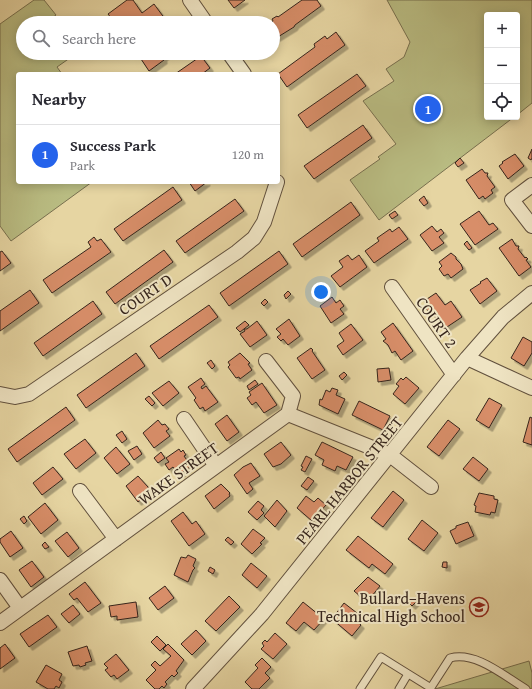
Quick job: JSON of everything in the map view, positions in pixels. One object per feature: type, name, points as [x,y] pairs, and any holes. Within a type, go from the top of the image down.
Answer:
[{"type":"street","points":[[190,0],[201,16]]},
{"type":"street","points":[[234,60],[243,72]]},
{"type":"street","name":"COURT D","points":[[0,394],[15,397],[29,394],[237,252],[254,238],[264,222],[276,184]]},
{"type":"street","points":[[532,185],[512,200],[532,226]]},
{"type":"street","name":"COURT 2","points":[[392,288],[454,375]]},
{"type":"street","name":"PEARL HARBOR STREET","points":[[193,689],[262,614],[467,358],[503,317],[532,294]]},
{"type":"street","points":[[467,358],[532,388]]},
{"type":"street","points":[[266,362],[293,396],[288,414],[390,455],[431,487]]},
{"type":"street","name":"WAKE STREET","points":[[0,623],[288,414]]},
{"type":"street","points":[[184,420],[216,466]]},
{"type":"street","points":[[80,491],[116,539]]},
{"type":"street","points":[[0,580],[20,608]]},
{"type":"lane","points":[[360,689],[381,657],[431,689],[450,658],[460,655],[474,659],[526,689]]},
{"type":"lane","points":[[399,689],[408,674]]},
{"type":"green space","points":[[34,0],[44,0],[56,15],[55,16],[16,16],[16,60],[67,60],[57,67],[61,72],[16,72],[16,184],[89,184],[11,241],[0,226],[0,24]]},
{"type":"green space","points":[[387,0],[532,0],[532,103],[520,113],[520,12],[484,12],[484,120],[510,120],[379,220],[350,180],[380,159],[378,157],[396,144],[363,101],[394,81],[386,69],[404,57],[410,42]]},
{"type":"green space","points":[[529,661],[532,673],[532,689],[435,689]]},
{"type":"building","points":[[127,0],[133,0],[142,13],[154,4],[163,16],[110,16],[108,14]]},
{"type":"building","points":[[228,0],[245,0],[234,8]]},
{"type":"building","points":[[302,0],[317,0],[321,6],[280,36],[279,16]]},
{"type":"building","points":[[336,32],[345,45],[287,87],[280,77],[280,73],[315,47],[314,44],[325,36],[327,39]]},
{"type":"building","points":[[142,60],[164,60],[149,71]]},
{"type":"building","points":[[195,60],[204,60],[210,68],[205,72],[178,72]]},
{"type":"building","points":[[357,74],[366,86],[307,128],[298,115]]},
{"type":"building","points":[[363,125],[372,138],[314,179],[304,166]]},
{"type":"building","points":[[532,149],[532,158],[531,160],[528,158]]},
{"type":"building","points":[[515,154],[524,166],[508,179],[499,166],[503,163],[502,162]]},
{"type":"building","points":[[460,158],[464,163],[458,167],[455,163]]},
{"type":"building","points":[[482,169],[485,173],[488,173],[487,176],[495,187],[491,190],[493,193],[485,199],[483,196],[479,199],[466,180]]},
{"type":"building","points":[[190,184],[204,184],[195,191]]},
{"type":"building","points":[[173,187],[182,200],[123,241],[114,229]]},
{"type":"building","points":[[424,196],[428,203],[424,206],[419,200]]},
{"type":"building","points":[[235,199],[244,211],[185,253],[176,241]]},
{"type":"building","points":[[351,202],[360,215],[302,257],[293,244]]},
{"type":"building","points":[[395,211],[398,215],[392,219],[389,215]]},
{"type":"building","points":[[479,211],[489,225],[493,223],[498,229],[475,245],[460,224]]},
{"type":"building","points":[[432,226],[437,232],[441,229],[444,233],[439,237],[444,243],[432,251],[420,235]]},
{"type":"building","points":[[399,227],[408,239],[374,263],[365,251],[379,241],[377,238],[390,229],[392,232]]},
{"type":"building","points":[[94,237],[97,241],[101,239],[111,252],[52,293],[43,280],[91,247],[88,242]]},
{"type":"building","points":[[512,239],[516,246],[519,246],[518,249],[525,258],[526,257],[528,259],[526,260],[531,267],[519,276],[499,248]]},
{"type":"building","points":[[467,241],[472,248],[469,250],[464,244]]},
{"type":"building","points":[[164,250],[173,262],[115,304],[106,292]]},
{"type":"building","points":[[2,251],[11,263],[0,271],[0,252]]},
{"type":"building","points":[[279,251],[288,264],[229,306],[220,293]]},
{"type":"building","points":[[451,253],[456,257],[463,269],[451,278],[448,274],[444,276],[439,269],[442,266],[439,262]]},
{"type":"building","points":[[348,255],[352,260],[359,255],[367,267],[340,287],[331,276],[343,267],[339,261]]},
{"type":"building","points":[[487,278],[497,291],[480,304],[470,290]]},
{"type":"building","points":[[30,290],[39,303],[0,331],[0,311]]},
{"type":"building","points":[[288,291],[291,294],[286,299],[284,295]]},
{"type":"building","points":[[436,293],[445,305],[451,301],[462,317],[444,329],[440,323],[438,325],[435,321],[437,320],[431,311],[429,312],[426,309],[428,307],[424,301]]},
{"type":"building","points":[[332,297],[336,303],[340,300],[344,306],[340,309],[344,314],[331,323],[320,306]]},
{"type":"building","points":[[265,299],[268,302],[264,306],[261,303]]},
{"type":"building","points":[[93,301],[102,314],[43,356],[34,343]]},
{"type":"building","points":[[209,305],[218,317],[159,359],[150,346]]},
{"type":"building","points":[[289,319],[300,336],[288,345],[283,339],[281,341],[277,337],[281,334],[276,329]]},
{"type":"building","points":[[245,321],[249,325],[240,332],[236,328]]},
{"type":"building","points":[[257,321],[267,335],[250,347],[240,334],[245,331],[244,329],[247,329]]},
{"type":"building","points":[[393,323],[413,351],[401,360],[395,351],[392,353],[388,345],[383,341],[386,339],[381,332]]},
{"type":"building","points":[[351,324],[363,340],[343,355],[337,346],[344,341],[339,333]]},
{"type":"building","points":[[523,337],[532,342],[532,353],[524,366],[511,358]]},
{"type":"building","points":[[311,348],[325,370],[312,379],[297,358]]},
{"type":"building","points":[[136,353],[145,366],[86,408],[77,395]]},
{"type":"building","points":[[240,353],[250,363],[248,364],[252,370],[240,379],[239,377],[236,378],[228,367],[230,365],[228,362]]},
{"type":"building","points":[[211,360],[215,366],[212,369],[207,363]]},
{"type":"building","points":[[389,368],[391,380],[378,382],[377,369]]},
{"type":"building","points":[[344,372],[347,375],[342,380],[339,376]]},
{"type":"building","points":[[406,377],[419,388],[405,404],[393,394],[399,386],[396,384],[401,378],[403,380]]},
{"type":"building","points":[[201,378],[205,384],[201,387],[202,389],[206,386],[218,402],[205,411],[203,407],[200,409],[194,400],[196,398],[188,387]]},
{"type":"building","points":[[255,380],[258,384],[249,390],[247,386]]},
{"type":"building","points":[[169,381],[179,393],[163,406],[152,393]]},
{"type":"building","points":[[262,383],[277,405],[264,413],[256,402],[252,405],[247,398],[251,395],[249,392]]},
{"type":"building","points":[[332,388],[338,390],[336,395],[345,399],[338,414],[319,405],[320,399],[322,400],[326,390],[330,392]]},
{"type":"building","points":[[149,396],[155,403],[152,406],[145,399]]},
{"type":"building","points":[[489,398],[502,405],[489,428],[476,420]]},
{"type":"building","points":[[359,401],[390,416],[383,430],[352,415]]},
{"type":"building","points":[[66,407],[75,420],[17,462],[8,449]]},
{"type":"building","points":[[227,415],[239,432],[227,441],[215,424]]},
{"type":"building","points":[[530,417],[532,418],[532,445],[523,442]]},
{"type":"building","points":[[158,420],[162,425],[165,424],[169,429],[166,431],[170,436],[154,448],[143,433]]},
{"type":"building","points":[[448,420],[460,429],[439,456],[427,447]]},
{"type":"building","points":[[122,431],[127,439],[122,443],[116,435]]},
{"type":"building","points":[[85,439],[96,453],[76,469],[64,454]]},
{"type":"building","points":[[281,442],[291,455],[281,464],[273,467],[264,454]]},
{"type":"building","points":[[322,442],[353,457],[346,470],[337,466],[335,471],[322,465],[324,460],[315,455]]},
{"type":"building","points":[[137,446],[142,454],[134,460],[128,451]]},
{"type":"building","points":[[116,447],[130,464],[117,474],[104,458]]},
{"type":"building","points":[[179,449],[181,452],[183,450],[186,455],[184,456],[191,466],[179,475],[173,467],[169,470],[165,464],[169,462],[166,458]]},
{"type":"building","points":[[161,452],[165,458],[158,463],[154,458]]},
{"type":"building","points":[[306,456],[312,459],[305,472],[301,470],[303,467],[301,466]]},
{"type":"building","points":[[473,457],[488,469],[479,481],[463,469]]},
{"type":"building","points":[[251,463],[260,476],[249,483],[253,489],[247,494],[234,475],[243,467]]},
{"type":"building","points":[[53,467],[63,479],[42,495],[33,483]]},
{"type":"building","points":[[138,476],[148,487],[150,492],[138,502],[126,486]]},
{"type":"building","points":[[308,477],[314,481],[307,490],[301,486]]},
{"type":"building","points":[[221,484],[230,493],[230,496],[214,509],[205,496]]},
{"type":"building","points":[[393,491],[404,500],[383,527],[371,518]]},
{"type":"building","points":[[479,493],[494,496],[494,499],[498,500],[495,513],[491,512],[490,515],[475,512],[476,506],[474,505]]},
{"type":"building","points":[[306,496],[314,502],[318,498],[326,505],[312,521],[297,508]]},
{"type":"building","points":[[277,500],[287,511],[275,527],[264,516]]},
{"type":"building","points":[[258,501],[264,506],[261,510],[264,513],[257,520],[248,512]]},
{"type":"building","points":[[45,503],[58,520],[41,534],[28,517]]},
{"type":"building","points":[[183,512],[192,524],[196,521],[205,534],[189,546],[171,521]]},
{"type":"building","points":[[24,516],[27,521],[24,524],[20,519]]},
{"type":"building","points":[[422,520],[438,533],[424,551],[408,539]]},
{"type":"building","points":[[468,522],[474,536],[456,544],[450,531],[456,528],[456,526]]},
{"type":"building","points":[[253,529],[265,538],[260,543],[262,544],[252,554],[241,544]]},
{"type":"building","points":[[11,531],[23,548],[10,557],[0,542],[0,539]]},
{"type":"building","points":[[67,532],[79,548],[68,557],[55,541]]},
{"type":"building","points":[[358,536],[393,564],[385,574],[372,564],[369,568],[346,550]]},
{"type":"building","points":[[228,537],[234,542],[231,545],[225,540]]},
{"type":"building","points":[[45,542],[49,547],[45,549],[42,545]]},
{"type":"building","points":[[188,555],[196,559],[193,566],[195,568],[188,582],[174,575],[181,557],[186,558]]},
{"type":"building","points":[[32,561],[44,577],[31,587],[19,570]]},
{"type":"building","points":[[443,562],[447,562],[447,568],[442,567]]},
{"type":"building","points":[[251,563],[267,576],[257,588],[242,575]]},
{"type":"building","points":[[210,567],[215,570],[213,574],[208,571]]},
{"type":"building","points":[[368,577],[380,586],[367,602],[354,591]]},
{"type":"building","points":[[85,582],[101,603],[88,612],[77,598],[74,600],[69,594]]},
{"type":"building","points":[[165,586],[174,598],[158,610],[149,598]]},
{"type":"building","points":[[229,596],[240,607],[216,631],[205,621]]},
{"type":"building","points":[[412,598],[416,602],[412,606],[408,602]]},
{"type":"building","points":[[136,602],[138,617],[117,620],[117,616],[111,617],[109,606]]},
{"type":"building","points":[[303,602],[324,619],[314,630],[304,622],[296,631],[286,623]]},
{"type":"building","points":[[344,603],[357,613],[353,618],[361,625],[352,636],[332,619]]},
{"type":"building","points":[[73,605],[80,614],[69,623],[61,614]]},
{"type":"building","points":[[48,615],[57,627],[29,647],[20,634]]},
{"type":"building","points":[[196,630],[206,641],[192,655],[181,644]]},
{"type":"building","points":[[275,633],[287,644],[273,659],[261,649],[264,646],[262,643],[265,640],[267,642]]},
{"type":"building","points":[[157,636],[166,645],[160,651],[151,642]]},
{"type":"building","points":[[5,644],[15,658],[0,669],[0,648]]},
{"type":"building","points":[[168,644],[184,660],[176,671],[178,673],[174,677],[172,675],[165,682],[167,684],[164,688],[162,686],[159,689],[155,689],[146,680],[156,670],[151,665],[155,661],[160,666],[171,656],[163,649]]},
{"type":"building","points":[[87,646],[92,661],[85,663],[86,665],[80,667],[79,665],[73,666],[68,652]]},
{"type":"building","points":[[116,654],[129,670],[117,679],[114,675],[111,677],[105,670],[108,668],[104,664]]},
{"type":"building","points":[[262,658],[271,667],[265,673],[270,678],[259,689],[252,689],[245,682],[258,668],[255,665]]},
{"type":"building","points":[[46,665],[62,674],[59,680],[62,682],[59,688],[56,686],[54,689],[48,689],[36,682]]},
{"type":"place","name":"Success Park","points":[[428,109]]},
{"type":"place","name":"Bullard–Havens Technical High School","points":[[479,607]]}]
